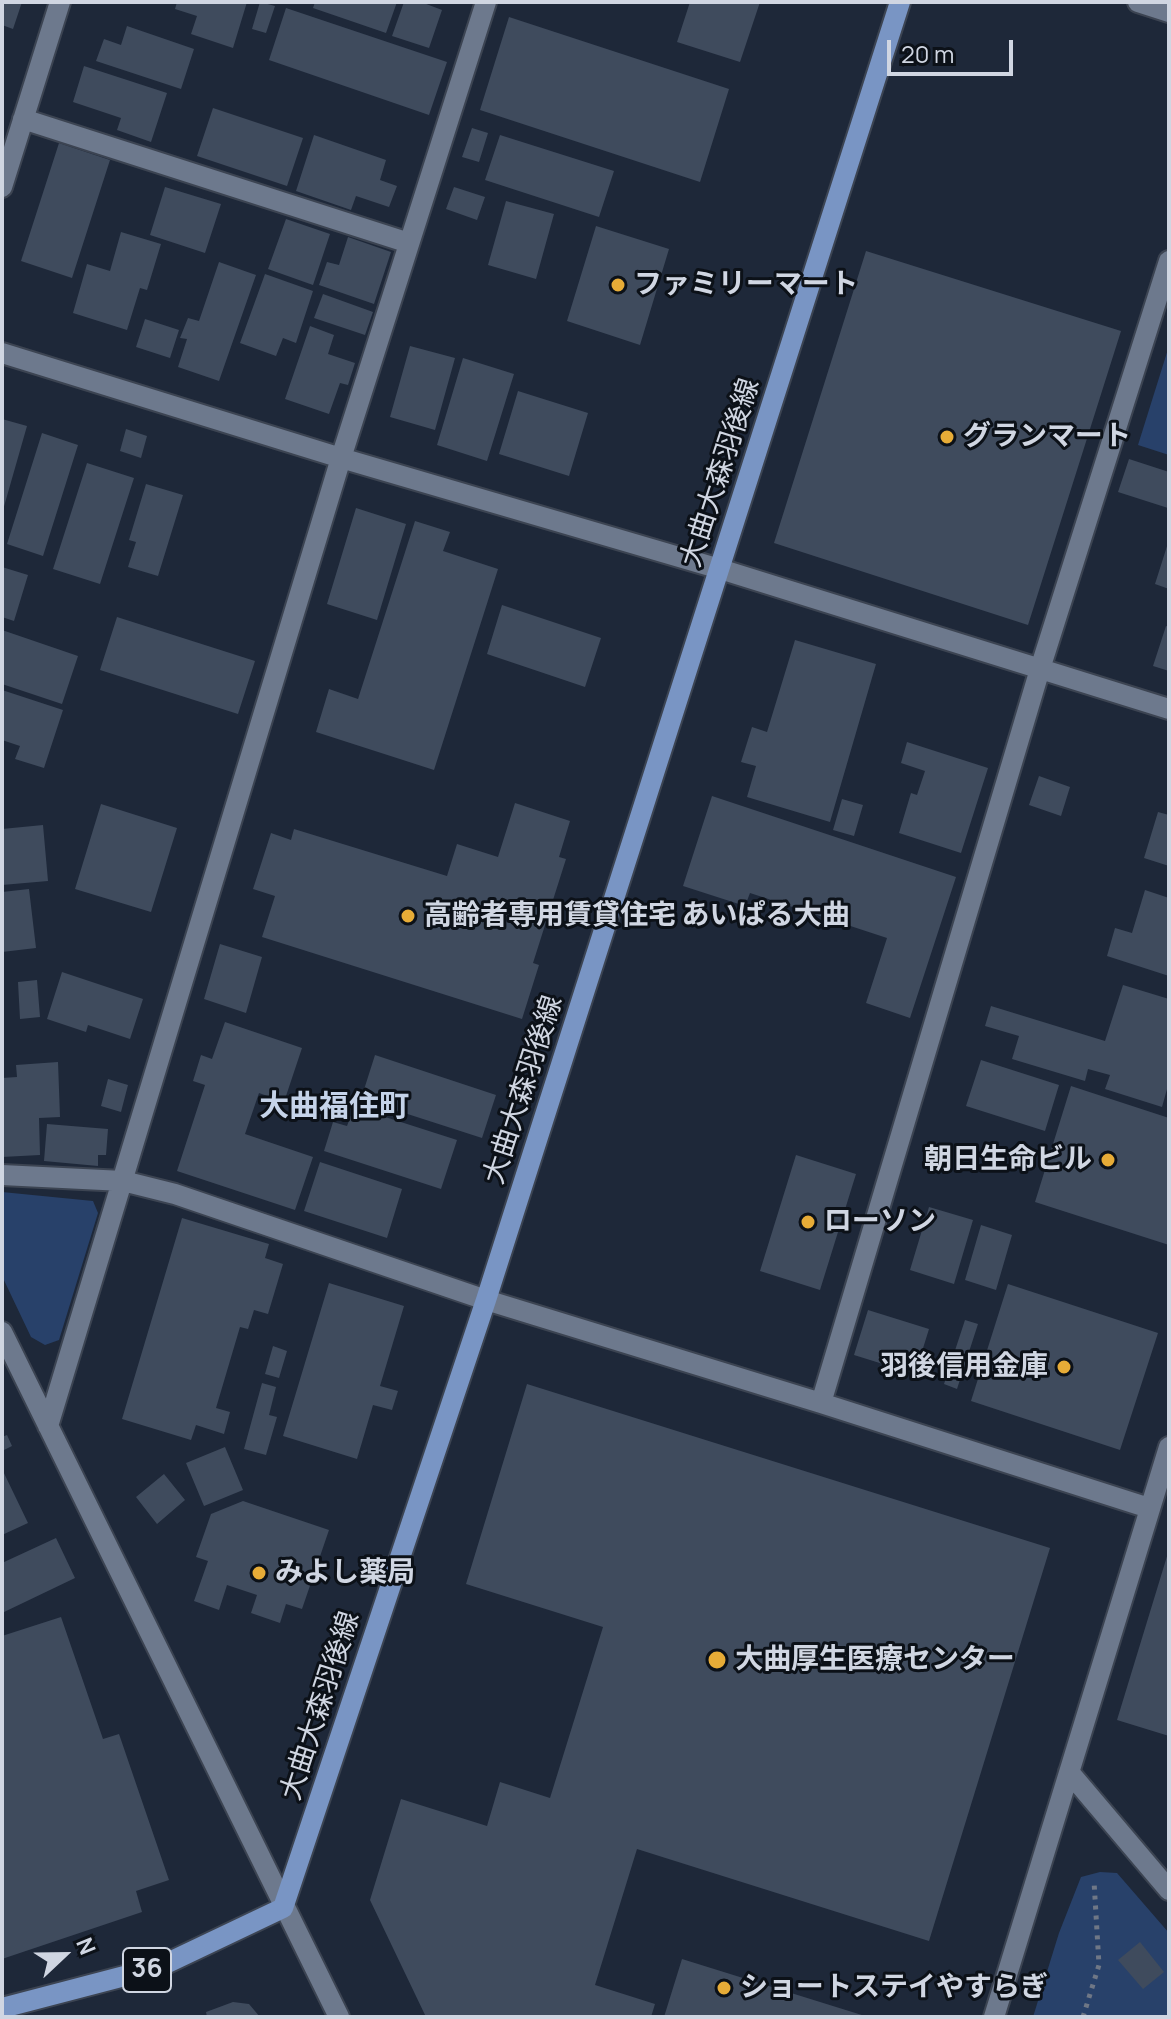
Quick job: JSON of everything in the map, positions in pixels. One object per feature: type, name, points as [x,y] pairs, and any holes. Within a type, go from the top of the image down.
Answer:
[{"type":"main road","name":"大曲大森羽後線","points":[[283,1908],[486,1300],[900,2]]},
{"type":"main road","name":"36","points":[[2,2008],[159,1967],[283,1908]]},
{"type":"street","points":[[2,187],[60,2]]},
{"type":"street","points":[[48,1426],[341,458],[486,2]]},
{"type":"street","points":[[1138,2],[1169,12]]},
{"type":"street","points":[[23,119],[409,243]]},
{"type":"street","points":[[821,1403],[1040,669],[1169,261]]},
{"type":"street","points":[[2,353],[341,458],[720,569],[1169,709]]},
{"type":"street","points":[[2,1175],[123,1181],[175,1194],[486,1300],[1149,1508]]},
{"type":"street","points":[[2,1332],[339,2017]]},
{"type":"street","points":[[994,2017],[1169,1447]]},
{"type":"street","points":[[1069,1772],[1169,1890]]},
{"type":"path","points":[[1083,2017],[1099,1965],[1094,1881]]},
{"type":"shaded area","points":[[1169,346],[1169,455],[1138,445]]},
{"type":"shaded area","points":[[2,1192],[93,1201],[98,1213],[59,1340],[45,1345],[31,1337],[2,1276]]},
{"type":"shaded area","points":[[1100,1872],[1117,1873],[1169,1933],[1169,2017],[1033,2017],[1059,1933],[1081,1877]]},
{"type":"building","points":[[2,2],[22,2],[13,29],[2,25]]},
{"type":"building","points":[[177,2],[247,2],[233,48],[191,34],[197,16],[175,9]]},
{"type":"building","points":[[260,2],[275,6],[266,33],[252,29]]},
{"type":"building","points":[[315,2],[397,2],[386,33],[313,8]]},
{"type":"building","points":[[404,2],[421,2],[442,10],[429,48],[392,36]]},
{"type":"building","points":[[690,2],[760,2],[740,62],[677,42]]},
{"type":"building","points":[[286,8],[447,62],[429,115],[269,60]]},
{"type":"building","points":[[509,17],[729,89],[700,182],[480,110]]},
{"type":"building","points":[[127,26],[194,49],[181,89],[96,61],[104,39],[121,45]]},
{"type":"building","points":[[84,66],[167,93],[151,142],[117,130],[121,118],[73,102]]},
{"type":"building","points":[[213,108],[303,138],[287,186],[197,156]]},
{"type":"building","points":[[472,128],[488,133],[479,162],[462,157]]},
{"type":"building","points":[[314,135],[386,160],[380,180],[397,186],[389,207],[356,196],[351,210],[296,191]]},
{"type":"building","points":[[500,135],[614,171],[599,217],[485,180]]},
{"type":"building","points":[[59,143],[110,160],[72,278],[21,261]]},
{"type":"building","points":[[165,187],[221,204],[205,253],[150,235]]},
{"type":"building","points":[[454,187],[485,197],[477,220],[446,209]]},
{"type":"building","points":[[506,201],[554,214],[536,279],[488,265]]},
{"type":"building","points":[[286,219],[330,234],[313,285],[268,269]]},
{"type":"building","name":"ファミリーマート","points":[[596,226],[669,249],[640,345],[567,321]]},
{"type":"building","points":[[121,232],[161,244],[147,290],[140,288],[127,330],[73,313],[87,264],[110,271]]},
{"type":"building","points":[[348,237],[391,252],[374,304],[319,285],[327,262],[339,265]]},
{"type":"building","name":"グランマート","points":[[866,251],[1121,331],[1028,625],[774,543]]},
{"type":"building","points":[[219,262],[256,275],[219,381],[178,367],[187,339],[180,338],[188,318],[199,321]]},
{"type":"building","points":[[265,274],[313,291],[296,343],[283,338],[276,356],[240,343]]},
{"type":"building","points":[[323,294],[373,312],[365,335],[314,318]]},
{"type":"building","points":[[145,319],[179,330],[170,358],[136,347]]},
{"type":"building","points":[[310,326],[334,335],[328,354],[355,363],[348,385],[340,383],[329,414],[285,399]]},
{"type":"building","points":[[410,346],[455,358],[435,430],[390,417]]},
{"type":"building","points":[[463,358],[514,374],[487,461],[437,445]]},
{"type":"building","points":[[518,391],[588,413],[569,476],[499,454]]},
{"type":"building","points":[[2,419],[27,426],[3,510],[2,510]]},
{"type":"building","points":[[126,429],[147,436],[141,458],[120,451]]},
{"type":"building","points":[[42,433],[78,445],[43,556],[7,544]]},
{"type":"building","points":[[1129,459],[1169,472],[1168,508],[1118,492]]},
{"type":"building","points":[[87,463],[134,478],[100,584],[53,569]]},
{"type":"building","points":[[146,484],[183,495],[158,576],[128,567],[136,542],[129,540]]},
{"type":"building","points":[[356,508],[406,524],[377,620],[327,604]]},
{"type":"building","points":[[415,521],[450,532],[443,551],[498,569],[434,770],[316,732],[329,689],[358,699]]},
{"type":"building","points":[[1169,543],[1169,589],[1155,584]]},
{"type":"building","points":[[2,567],[28,575],[14,621],[2,617]]},
{"type":"building","points":[[502,605],[601,638],[585,687],[487,654]]},
{"type":"building","points":[[117,617],[255,661],[238,714],[100,670]]},
{"type":"building","points":[[1166,626],[1169,627],[1169,671],[1153,666]]},
{"type":"building","points":[[2,630],[78,656],[62,704],[2,684]]},
{"type":"building","points":[[795,640],[876,664],[830,822],[747,797],[756,766],[741,762],[752,727],[767,732]]},
{"type":"building","points":[[2,690],[63,710],[44,768],[15,759],[20,746],[2,740]]},
{"type":"building","points":[[907,742],[988,768],[961,853],[899,833],[911,793],[917,795],[925,771],[901,763]]},
{"type":"building","points":[[1039,776],[1070,787],[1061,816],[1029,805]]},
{"type":"building","points":[[712,796],[956,877],[910,1018],[866,1003],[887,938],[750,893],[745,906],[683,886]]},
{"type":"building","points":[[842,799],[863,805],[854,836],[833,830]]},
{"type":"building","name":"高齢者専用賃貸住宅 あいぱる大曲","points":[[515,803],[570,821],[559,857],[566,859],[533,963],[539,965],[522,1019],[262,937],[275,896],[253,889],[271,833],[291,840],[294,829],[447,876],[457,844],[498,857]]},
{"type":"building","points":[[101,804],[177,828],[151,912],[75,889]]},
{"type":"building","points":[[1158,812],[1169,815],[1169,866],[1144,858]]},
{"type":"building","points":[[43,825],[48,881],[2,885],[2,829]]},
{"type":"building","points":[[29,889],[36,948],[2,952],[2,892]]},
{"type":"building","points":[[1145,890],[1169,898],[1169,976],[1107,956],[1115,928],[1132,933]]},
{"type":"building","points":[[220,944],[262,957],[246,1013],[204,999]]},
{"type":"building","points":[[62,972],[143,999],[130,1039],[88,1025],[86,1032],[47,1019]]},
{"type":"building","points":[[37,980],[40,1017],[20,1019],[18,982]]},
{"type":"building","points":[[1123,985],[1169,999],[1169,1082],[1162,1107],[1105,1089],[1110,1075],[1088,1069],[1085,1081],[1012,1059],[1019,1036],[985,1026],[991,1006],[1105,1041]]},
{"type":"building","points":[[225,1022],[302,1048],[284,1102],[259,1093],[245,1134],[313,1157],[295,1210],[177,1171],[205,1085],[193,1081],[201,1055],[212,1059]]},
{"type":"building","points":[[375,1055],[496,1095],[482,1138],[361,1099]]},
{"type":"building","points":[[981,1060],[1059,1085],[1045,1131],[966,1106]]},
{"type":"building","points":[[58,1062],[60,1117],[39,1118],[40,1155],[2,1157],[2,1078],[17,1077],[16,1065]]},
{"type":"building","points":[[108,1079],[128,1085],[121,1112],[101,1106]]},
{"type":"building","name":"朝日生命ビル","points":[[1071,1086],[1169,1118],[1169,1245],[1035,1202]]},
{"type":"building","points":[[354,1107],[457,1140],[441,1189],[324,1151],[333,1122],[347,1126]]},
{"type":"building","points":[[47,1124],[108,1129],[106,1155],[98,1155],[98,1166],[44,1161]]},
{"type":"building","name":"ローソン","points":[[796,1155],[856,1174],[820,1290],[760,1271]]},
{"type":"building","points":[[320,1162],[402,1189],[387,1238],[304,1211]]},
{"type":"building","points":[[929,1207],[973,1220],[954,1284],[910,1270]]},
{"type":"building","points":[[182,1218],[269,1244],[265,1258],[283,1264],[268,1314],[254,1310],[248,1329],[240,1327],[216,1408],[230,1412],[224,1434],[196,1425],[191,1440],[122,1419]]},
{"type":"building","points":[[981,1225],[1012,1235],[996,1290],[965,1280]]},
{"type":"building","points":[[329,1283],[404,1306],[380,1386],[398,1391],[392,1410],[373,1405],[357,1459],[283,1436]]},
{"type":"building","name":"羽後信用金庫","points":[[1008,1284],[1158,1333],[1120,1450],[971,1401]]},
{"type":"building","points":[[868,1310],[929,1329],[915,1374],[854,1355]]},
{"type":"building","points":[[965,1320],[978,1324],[957,1389],[944,1384]]},
{"type":"building","points":[[273,1346],[287,1351],[279,1378],[265,1374]]},
{"type":"building","points":[[262,1383],[276,1387],[269,1415],[277,1417],[266,1455],[244,1449]]},
{"type":"building","points":[[527,1384],[1050,1548],[929,1941],[637,1849],[595,1985],[655,2004],[651,2017],[426,2017],[370,1900],[401,1799],[487,1826],[500,1782],[550,1798],[603,1627],[466,1584]]},
{"type":"building","points":[[7,1435],[12,1446],[2,1451],[2,1437]]},
{"type":"building","points":[[225,1447],[243,1490],[204,1506],[186,1463]]},
{"type":"building","points":[[2,1469],[28,1523],[2,1535]]},
{"type":"building","points":[[164,1474],[185,1500],[157,1524],[136,1497]]},
{"type":"building","name":"みよし薬局","points":[[243,1501],[329,1530],[302,1609],[286,1604],[280,1623],[251,1613],[257,1595],[227,1585],[219,1610],[194,1601],[208,1561],[196,1557],[211,1514]]},
{"type":"building","points":[[56,1538],[75,1578],[2,1613],[2,1563]]},
{"type":"building","points":[[1169,1553],[1169,1736],[1117,1720]]},
{"type":"building","points":[[61,1617],[103,1739],[119,1734],[169,1880],[136,1891],[142,1912],[2,1959],[2,1636]]},
{"type":"building","points":[[1140,1942],[1164,1972],[1143,1989],[1118,1960]]},
{"type":"building","name":"ショートステイやすらぎ","points":[[682,1959],[865,2016],[865,2017],[664,2017]]},
{"type":"building","points":[[233,2002],[249,2004],[260,2017],[207,2017],[206,2012]]},
{"type":"place","name":"ファミリーマート","points":[[618,285]]},
{"type":"place","name":"グランマート","points":[[947,437]]},
{"type":"place","name":"高齢者専用賃貸住宅 あいぱる大曲","points":[[408,916]]},
{"type":"place","name":"朝日生命ビル","points":[[1108,1160]]},
{"type":"place","name":"ローソン","points":[[808,1222]]},
{"type":"place","name":"羽後信用金庫","points":[[1064,1367]]},
{"type":"place","name":"みよし薬局","points":[[259,1573]]},
{"type":"place","name":"大曲厚生医療センター","points":[[717,1660]]},
{"type":"place","name":"ショートステイやすらぎ","points":[[724,1988]]},
{"type":"district","name":"大曲福住町","points":[[334,1108]]}]
